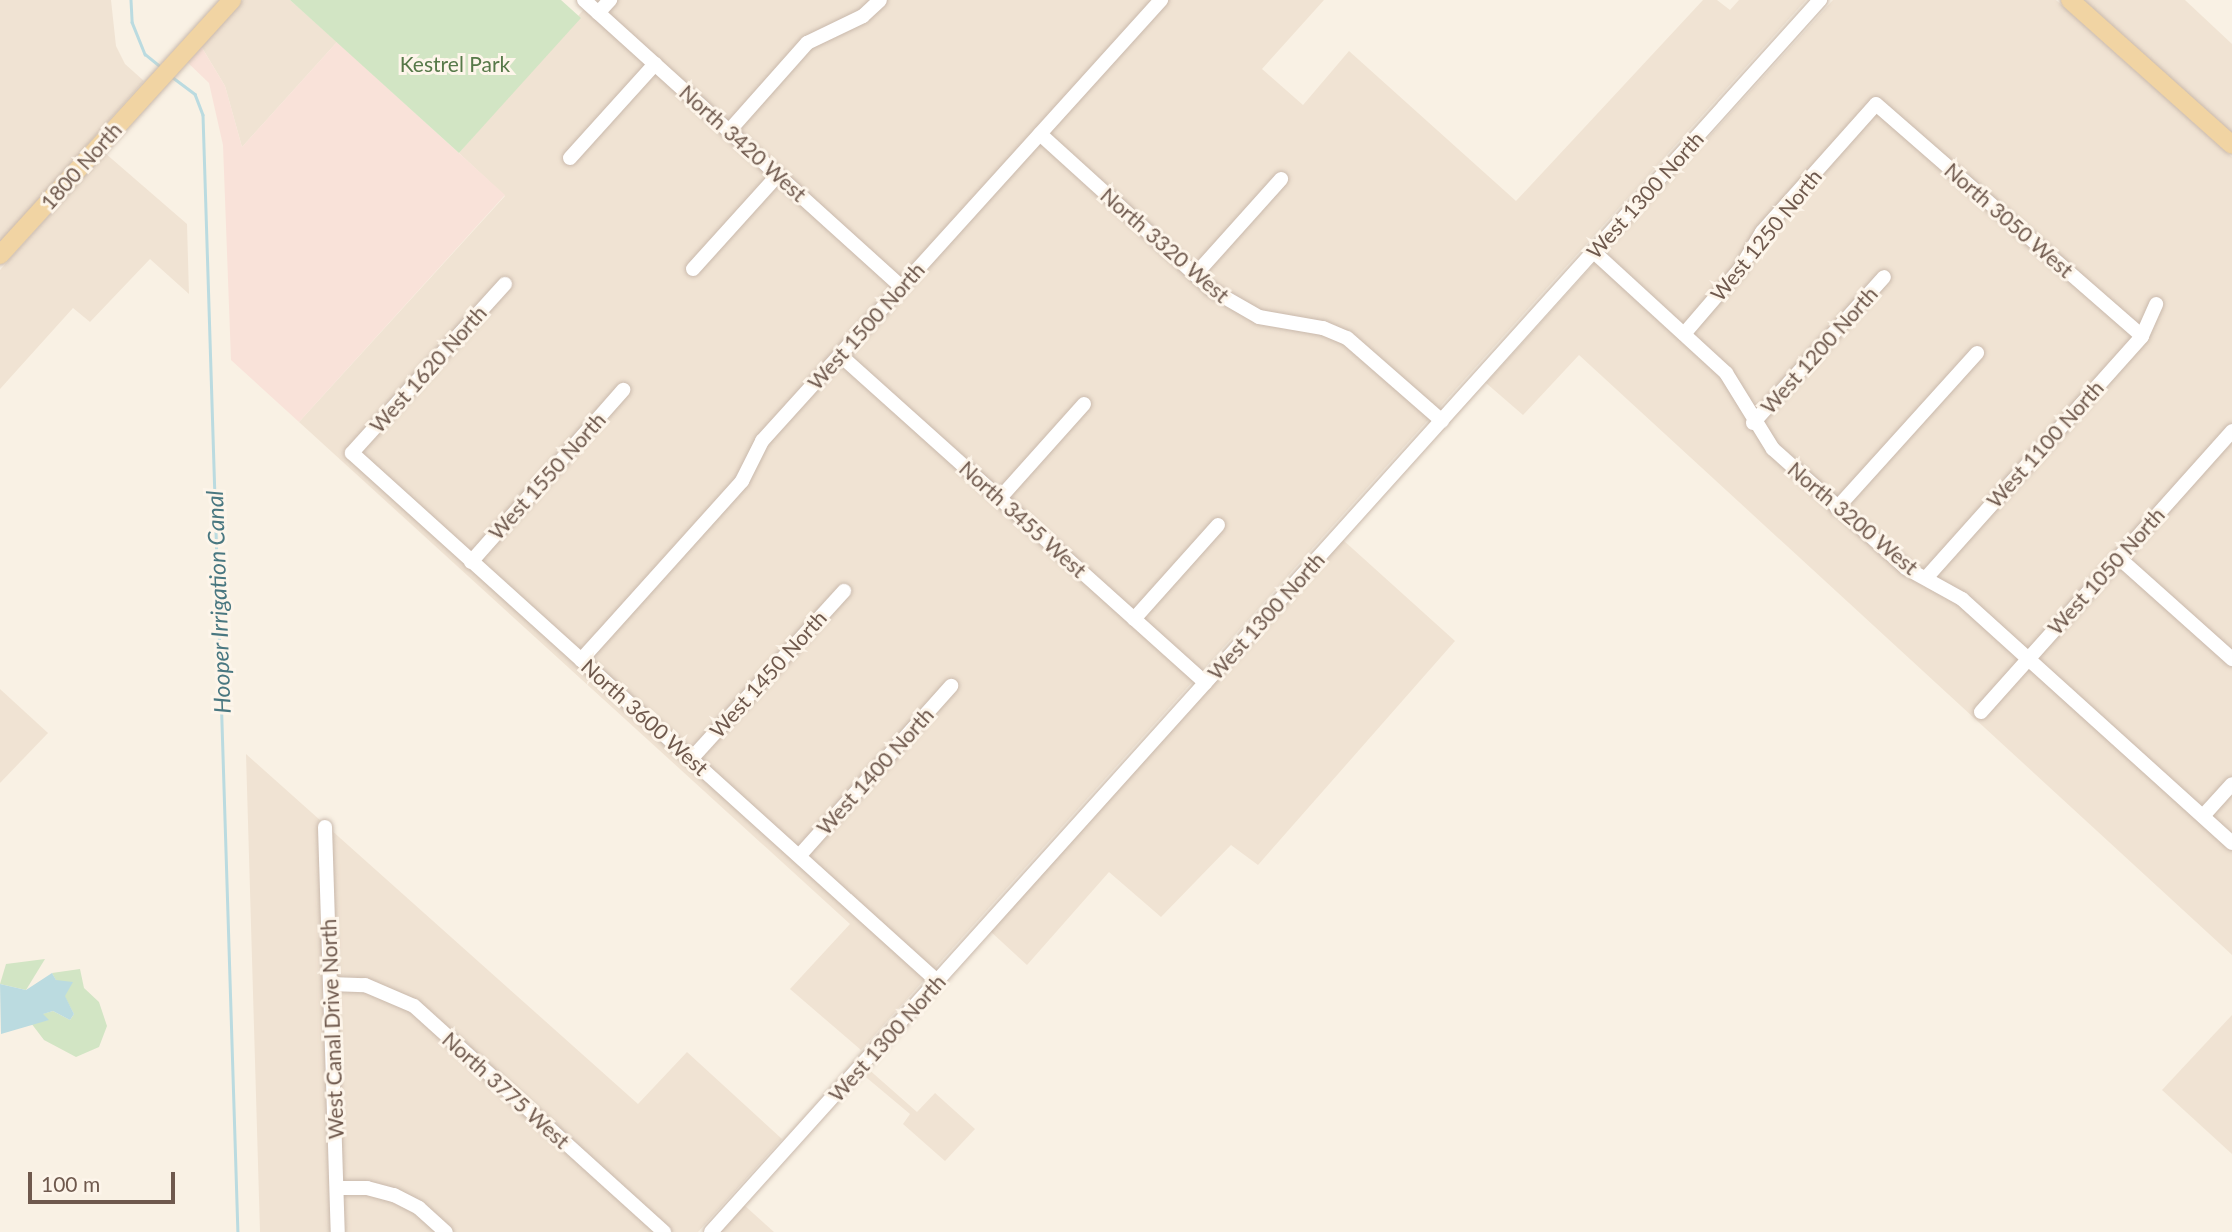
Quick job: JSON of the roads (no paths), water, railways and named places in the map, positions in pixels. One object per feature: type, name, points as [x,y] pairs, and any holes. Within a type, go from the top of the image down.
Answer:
[{"type":"main road","name":"1800 North","points":[[0,255],[232,0]]},
{"type":"main road","points":[[2070,0],[2232,145]]},
{"type":"street","name":"North 3420 West","points":[[583,0],[902,287]]},
{"type":"street","points":[[598,13],[610,0]]},
{"type":"street","points":[[729,131],[807,43],[863,16],[880,0]]},
{"type":"street","name":"West 1500 North","points":[[581,660],[742,481],[762,441],[1161,0]]},
{"type":"street","name":"West 1300 North","points":[[711,1232],[1820,0]]},
{"type":"street","points":[[570,158],[655,64]]},
{"type":"street","name":"West 1250 North","points":[[1684,334],[1740,269],[1762,232],[1875,104]]},
{"type":"street","name":"North 3050 West","points":[[1875,104],[2142,336]]},
{"type":"street","name":"North 3320 West","points":[[1040,134],[1195,275],[1232,304],[1259,317],[1313,326],[1347,338],[1442,421]]},
{"type":"street","points":[[693,270],[778,175]]},
{"type":"street","points":[[1195,275],[1281,179]]},
{"type":"street","name":"North 3200 West","points":[[1594,252],[1726,373],[1753,423],[1773,449],[1906,568],[1962,599],[2232,843]]},
{"type":"street","name":"West 1200 North","points":[[1753,423],[1884,277]]},
{"type":"street","name":"West 1620 North","points":[[352,453],[505,284]]},
{"type":"street","name":"West 1100 North","points":[[1926,578],[2142,336],[2156,304]]},
{"type":"street","points":[[1837,508],[1977,353]]},
{"type":"street","name":"North 3455 West","points":[[840,355],[1206,683]]},
{"type":"street","name":"West 1550 North","points":[[471,562],[623,390]]},
{"type":"street","points":[[1000,498],[1084,404]]},
{"type":"street","name":"West 1050 North","points":[[1980,712],[2232,431]]},
{"type":"street","name":"North 3600 West","points":[[352,453],[937,981]]},
{"type":"street","points":[[1134,618],[1218,524]]},
{"type":"street","points":[[2119,558],[2232,659]]},
{"type":"street","name":"West 1450 North","points":[[692,758],[844,591]]},
{"type":"street","name":"West 1400 North","points":[[800,855],[951,686]]},
{"type":"street","points":[[2203,816],[2232,783]]},
{"type":"street","name":"West Canal Drive North","points":[[325,827],[338,1232]]},
{"type":"street","name":"North 3775 West","points":[[330,984],[365,985],[414,1006],[664,1232]]},
{"type":"street","points":[[337,1188],[367,1188],[394,1195],[419,1208],[446,1232]]},
{"type":"water","points":[[52,973],[56,980],[73,982],[65,996],[74,1014],[70,1020],[53,1011],[43,1014],[49,1020],[1,1034],[0,984],[26,990]]},
{"type":"waterway","name":"Hooper Irrigation Canal","points":[[131,0],[132,22],[145,54],[161,67]]},
{"type":"waterway","name":"Hooper Irrigation Canal","points":[[171,76],[195,94],[203,115],[238,1232]]},
{"type":"park label","name":"Kestrel Park","points":[[455,64]]}]
